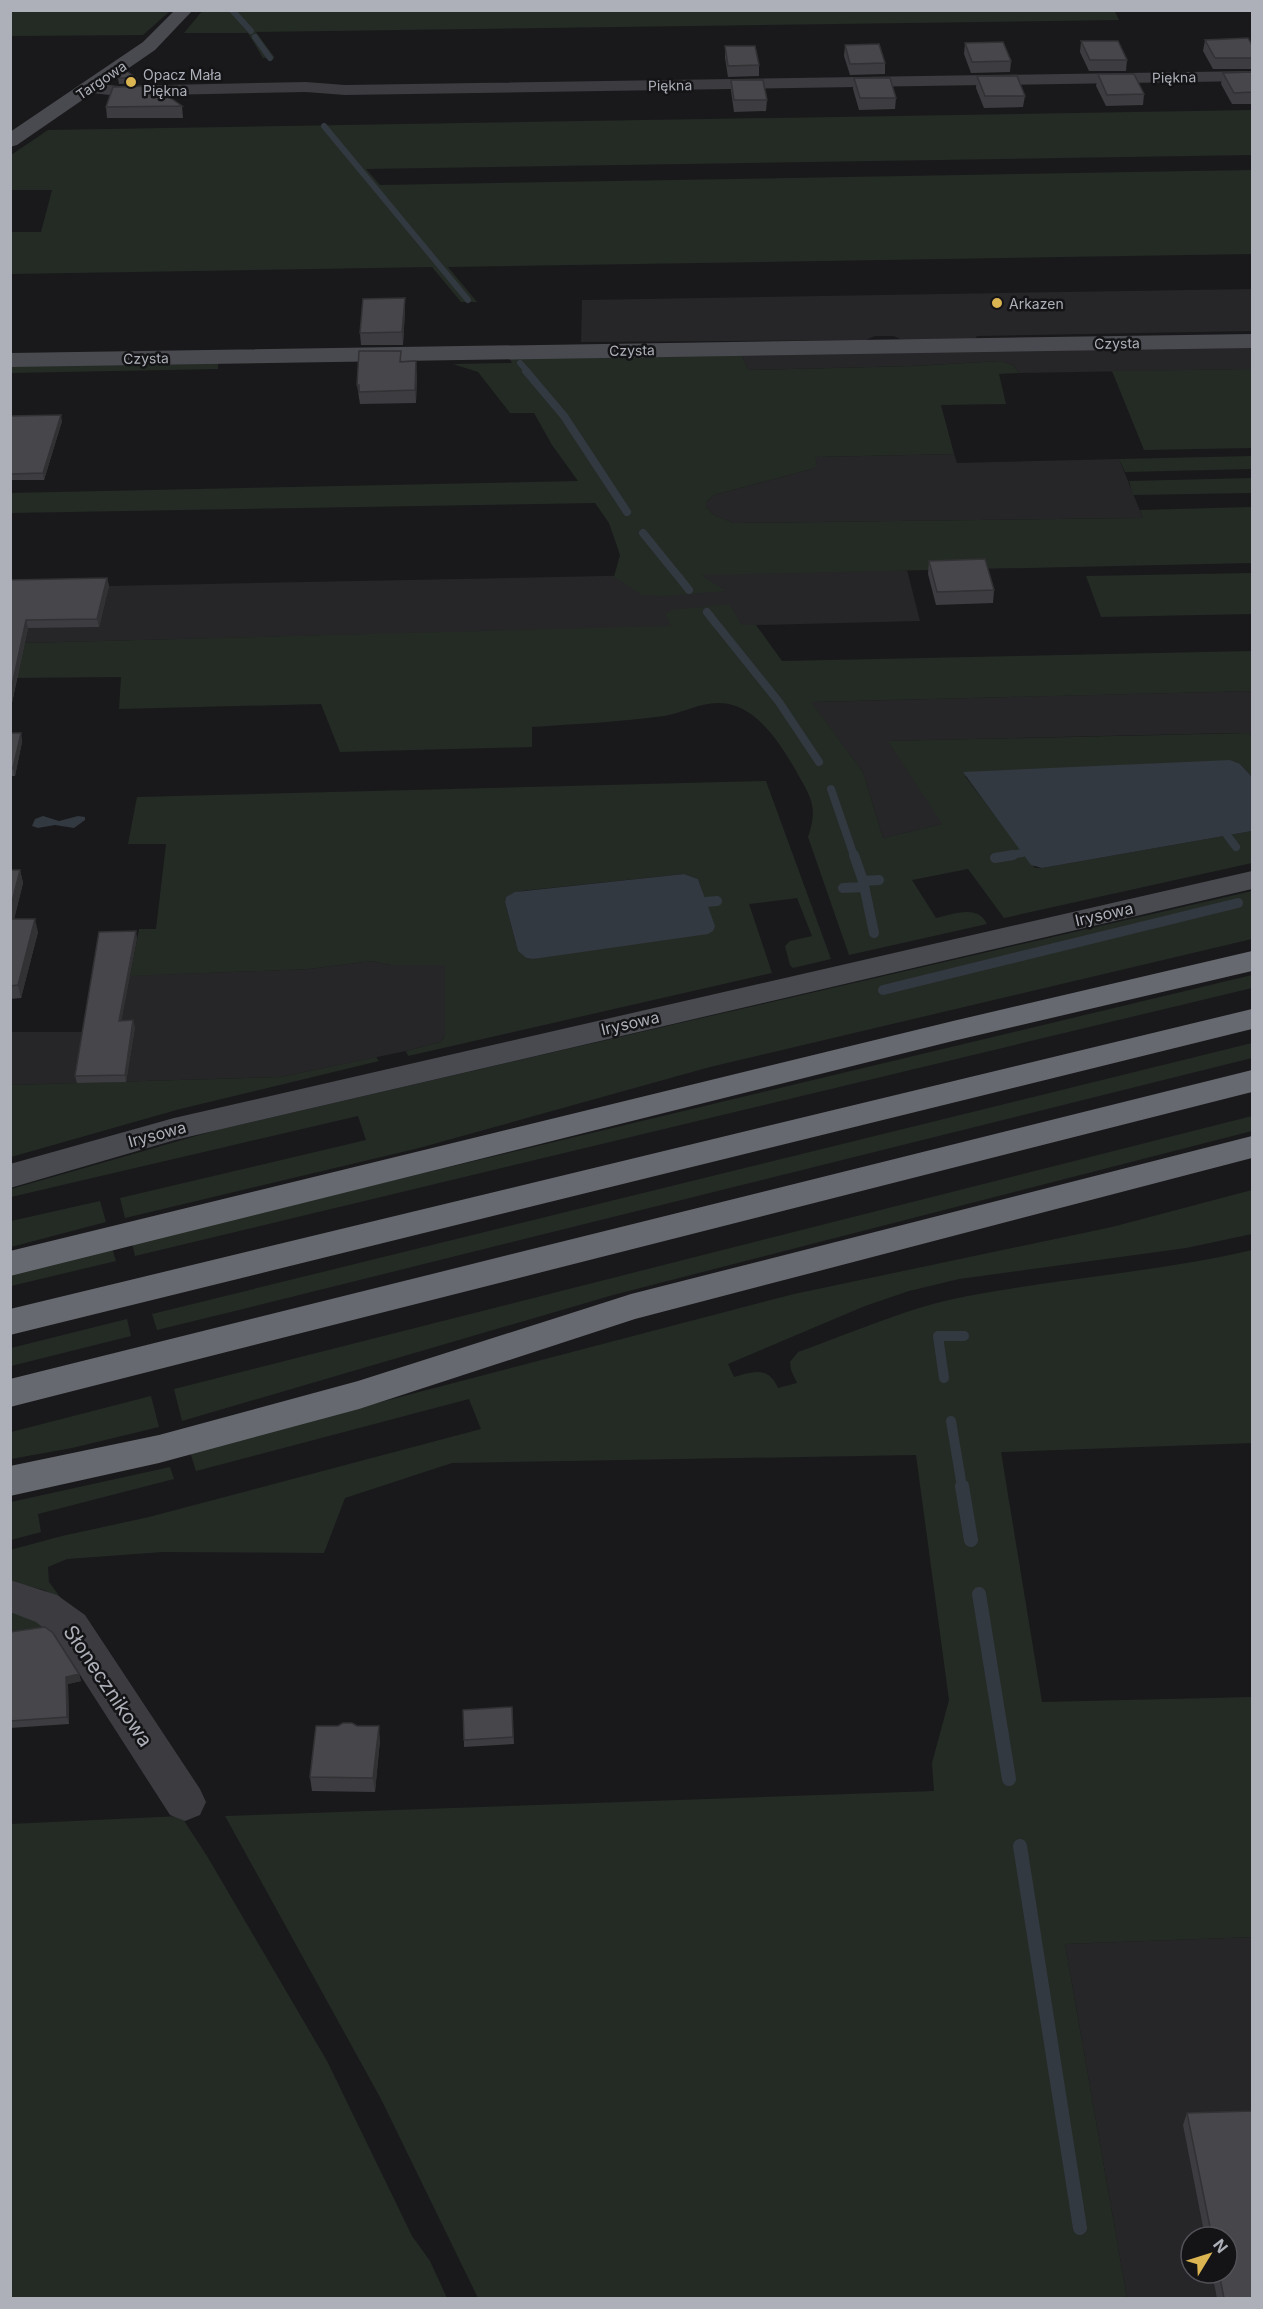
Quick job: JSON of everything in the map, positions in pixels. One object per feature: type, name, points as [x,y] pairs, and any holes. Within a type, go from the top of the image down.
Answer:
[{"type":"highway","points":[[10,1264],[953,1031],[1252,961]]},
{"type":"highway","points":[[10,1322],[1252,1019]]},
{"type":"highway","points":[[10,1392],[1252,1081]]},
{"type":"highway","points":[[10,1481],[159,1449],[358,1395],[631,1307],[1252,1147]]},
{"type":"street","name":"Targowa","points":[[10,141],[150,46],[185,10]]},
{"type":"street","name":"Piękna","points":[[88,88],[119,91],[306,87],[345,90],[1252,76]]},
{"type":"street","name":"Czysta","points":[[10,360],[1252,341]]},
{"type":"street","name":"Irysowa","points":[[10,1176],[195,1124],[1252,880]]},
{"type":"street","name":"Słonecznikowa","points":[[10,1596],[37,1602],[58,1614],[71,1627],[185,1802]]},
{"type":"shaded area","points":[[203,10],[1114,10],[1119,20],[256,32],[275,58],[263,58],[248,33],[184,33]]},
{"type":"shaded area","points":[[170,11],[143,35],[11,36],[11,12]]},
{"type":"shaded area","points":[[1252,110],[1252,155],[366,169],[380,185],[1252,170],[1252,254],[448,267],[477,302],[461,302],[432,267],[11,274],[11,232],[41,232],[52,190],[11,190],[11,155],[48,130]]},
{"type":"shaded area","points":[[1252,289],[1252,331],[977,336],[975,339],[900,339],[894,336],[875,336],[866,340],[581,342],[582,300]]},
{"type":"shaded area","points":[[1252,345],[1252,369],[1019,373],[1013,365],[1001,361],[914,366],[748,370],[741,354]]},
{"type":"shaded area","points":[[741,354],[748,370],[914,366],[1001,361],[1013,365],[1019,373],[999,374],[1006,404],[941,405],[954,454],[815,457],[817,466],[812,469],[714,495],[706,502],[706,507],[714,515],[734,523],[1143,518],[1140,510],[1252,507],[1252,563],[701,575],[726,591],[665,596],[642,595],[614,577],[620,555],[609,523],[595,503],[11,513],[10,493],[578,481],[552,445],[534,413],[510,413],[478,372],[453,364],[512,363],[509,357]]},
{"type":"shaded area","points":[[218,361],[218,369],[11,373],[10,365]]},
{"type":"shaded area","points":[[1252,369],[1252,448],[1144,450],[1112,371]]},
{"type":"shaded area","points":[[954,454],[957,463],[1119,459],[1143,518],[734,523],[714,515],[706,507],[706,502],[714,495],[812,469],[817,465],[814,457]]},
{"type":"shaded area","points":[[1252,456],[1252,469],[1125,472],[1119,459]]},
{"type":"shaded area","points":[[1252,478],[1252,493],[1133,495],[1129,481]]},
{"type":"shaded area","points":[[907,570],[920,621],[25,643],[24,645],[10,588]]},
{"type":"shaded area","points":[[1252,573],[1252,614],[1101,617],[1086,576]]},
{"type":"shaded area","points":[[729,604],[742,625],[756,625],[782,661],[1252,651],[1252,691],[811,702],[863,772],[883,838],[942,824],[888,741],[1249,733],[1252,737],[1252,777],[1240,764],[965,776],[1035,868],[1252,831],[1252,863],[1004,918],[968,869],[912,880],[936,918],[971,912],[978,914],[987,924],[849,955],[808,837],[813,817],[809,794],[789,758],[773,736],[754,716],[731,704],[711,703],[671,715],[648,718],[532,727],[532,747],[340,752],[321,704],[119,709],[121,677],[11,678],[10,645],[24,645],[25,643],[671,626],[665,614],[672,610]]},
{"type":"shaded area","points":[[1252,691],[1252,737],[1249,733],[1236,733],[889,741],[943,824],[883,838],[863,772],[810,702]]},
{"type":"shaded area","points":[[1230,760],[1240,764],[1252,777],[1252,831],[1042,868],[1031,865],[963,772]]},
{"type":"shaded area","points":[[766,781],[831,959],[793,968],[790,965],[785,946],[790,941],[812,936],[797,898],[749,904],[772,973],[408,1056],[406,1051],[441,1042],[445,1035],[445,965],[390,965],[372,961],[309,969],[130,976],[139,929],[156,929],[166,844],[128,844],[137,797]],"holes":[[[684,874],[698,879],[706,902],[534,959],[526,958],[518,951],[505,902],[506,897],[521,891]]]},
{"type":"shaded area","points":[[43,816],[59,821],[78,816],[85,817],[85,820],[74,828],[55,825],[38,828],[32,826],[35,819]]},
{"type":"shaded area","points":[[684,874],[698,879],[715,926],[708,934],[533,959],[526,958],[518,951],[505,902],[506,897],[515,892]]},
{"type":"shaded area","points":[[1252,891],[1252,939],[710,1067],[419,1148],[125,1218],[120,1198],[366,1140],[358,1116],[11,1197],[11,1189],[217,1130]]},
{"type":"shaded area","points":[[372,961],[390,965],[445,965],[446,1024],[445,1035],[441,1042],[281,1077],[11,1085],[10,1032],[86,1032],[93,977],[309,969]]},
{"type":"shaded area","points":[[1252,975],[1252,988],[135,1256],[132,1243]]},
{"type":"shaded area","points":[[1252,1043],[1252,1058],[239,1310],[157,1330],[152,1314]]},
{"type":"shaded area","points":[[376,1057],[379,1061],[180,1109],[11,1157],[11,1085],[281,1077]]},
{"type":"shaded area","points":[[1252,1116],[1252,1131],[613,1295],[182,1421],[174,1389]]},
{"type":"shaded area","points":[[1252,1190],[1252,1234],[1186,1248],[959,1279],[909,1291],[865,1306],[728,1364],[734,1377],[754,1372],[765,1373],[770,1376],[778,1388],[797,1383],[790,1362],[798,1352],[924,1307],[968,1296],[1181,1264],[1252,1250],[1252,1443],[1001,1452],[1042,1702],[1252,1697],[1252,1937],[1065,1944],[1127,2298],[478,2298],[381,2099],[225,1816],[934,1791],[932,1763],[949,1700],[916,1455],[452,1463],[345,1498],[324,1553],[163,1552],[67,1559],[48,1567],[49,1582],[63,1601],[44,1590],[11,1582],[10,1550],[149,1517],[481,1429],[469,1399],[196,1471],[190,1452],[794,1294],[1112,1227]]},
{"type":"shaded area","points":[[100,1201],[106,1222],[11,1247],[11,1221]]},
{"type":"shaded area","points":[[112,1248],[116,1261],[11,1286],[11,1275]]},
{"type":"shaded area","points":[[127,1319],[131,1336],[11,1366],[11,1348]]},
{"type":"shaded area","points":[[151,1396],[159,1427],[72,1448],[11,1459],[11,1432]]},
{"type":"shaded area","points":[[170,1467],[174,1479],[38,1514],[41,1532],[11,1540],[11,1502]]},
{"type":"shaded area","points":[[10,1607],[63,1633],[11,1640]]},
{"type":"shaded area","points":[[181,1816],[207,1856],[327,2061],[412,2236],[430,2261],[447,2298],[11,2298],[10,1824]]},
{"type":"shaded area","points":[[1252,1937],[1252,2298],[1127,2298],[1065,1944]]},
{"type":"building","points":[[1248,38],[1252,45],[1252,58],[1215,58],[1205,40]]},
{"type":"building","points":[[1081,41],[1118,41],[1127,60],[1090,60]]},
{"type":"building","points":[[1003,42],[1011,61],[972,62],[965,43]]},
{"type":"building","points":[[879,44],[885,63],[850,64],[845,45]]},
{"type":"building","points":[[725,46],[755,46],[759,65],[728,66]]},
{"type":"building","points":[[123,68],[136,78],[118,78]]},
{"type":"building","points":[[1252,72],[1252,92],[1234,93],[1223,73]]},
{"type":"building","points":[[1098,74],[1134,74],[1144,94],[1107,95]]},
{"type":"building","points":[[977,76],[1017,76],[1025,96],[985,96]]},
{"type":"building","points":[[854,78],[890,78],[896,98],[860,98]]},
{"type":"building","points":[[731,80],[763,80],[767,100],[734,100]]},
{"type":"building","points":[[154,86],[182,106],[106,107],[113,87]]},
{"type":"building","points":[[405,298],[402,332],[360,333],[363,299]]},
{"type":"building","points":[[359,351],[401,351],[400,362],[416,361],[415,390],[359,392],[359,385],[357,385]]},
{"type":"building","points":[[61,415],[43,473],[10,474],[10,416]]},
{"type":"building","points":[[985,559],[994,590],[937,592],[929,561]]},
{"type":"building","points":[[107,578],[97,619],[26,620],[10,695],[10,580]]},
{"type":"building","points":[[10,733],[21,733],[13,768],[10,768]]},
{"type":"building","points":[[10,870],[20,870],[10,910]]},
{"type":"building","points":[[10,919],[35,919],[18,985],[10,986]]},
{"type":"building","points":[[136,931],[119,1021],[133,1020],[125,1075],[75,1076],[99,932]]},
{"type":"building","points":[[45,1627],[53,1633],[79,1674],[66,1677],[67,1717],[10,1721],[10,1632]]},
{"type":"building","points":[[512,1707],[513,1737],[464,1740],[463,1710]]},
{"type":"building","points":[[343,1723],[352,1723],[357,1726],[379,1726],[373,1778],[310,1777],[316,1726],[338,1726]]},
{"type":"building","points":[[1252,2111],[1252,2298],[1224,2298],[1221,2285],[1239,2285],[1239,2225],[1210,2225],[1187,2113]]},
{"type":"waterway","points":[[232,10],[251,31]]},
{"type":"waterway","points":[[255,37],[270,58]]},
{"type":"waterway","points":[[324,126],[468,300]]},
{"type":"waterway","points":[[520,363],[528,372]]},
{"type":"waterway","points":[[526,371],[564,416],[627,512]]},
{"type":"waterway","points":[[643,533],[677,575]]},
{"type":"waterway","points":[[678,576],[689,590]]},
{"type":"waterway","points":[[707,612],[717,625]]},
{"type":"waterway","points":[[718,626],[779,702],[819,762]]},
{"type":"waterway","points":[[831,789],[854,856]]},
{"type":"waterway","points":[[1227,835],[1236,847]]},
{"type":"waterway","points":[[1005,856],[1022,853]]},
{"type":"waterway","points":[[854,855],[863,881]]},
{"type":"waterway","points":[[995,858],[1013,855]]},
{"type":"waterway","points":[[863,881],[879,880]]},
{"type":"waterway","points":[[863,881],[874,933]]},
{"type":"waterway","points":[[843,888],[864,887]]},
{"type":"waterway","points":[[706,902],[717,901]]},
{"type":"waterway","points":[[883,990],[1238,903]]},
{"type":"waterway","points":[[944,1378],[938,1336],[964,1336]]},
{"type":"waterway","points":[[951,1421],[962,1487]]},
{"type":"waterway","points":[[962,1486],[971,1540]]},
{"type":"waterway","points":[[979,1594],[1009,1779]]},
{"type":"waterway","points":[[1020,1846],[1080,2228]]},
{"type":"place","name":"Opacz Mała Piękna","points":[[131,82]]},
{"type":"place","name":"Arkazen","points":[[997,303]]}]
